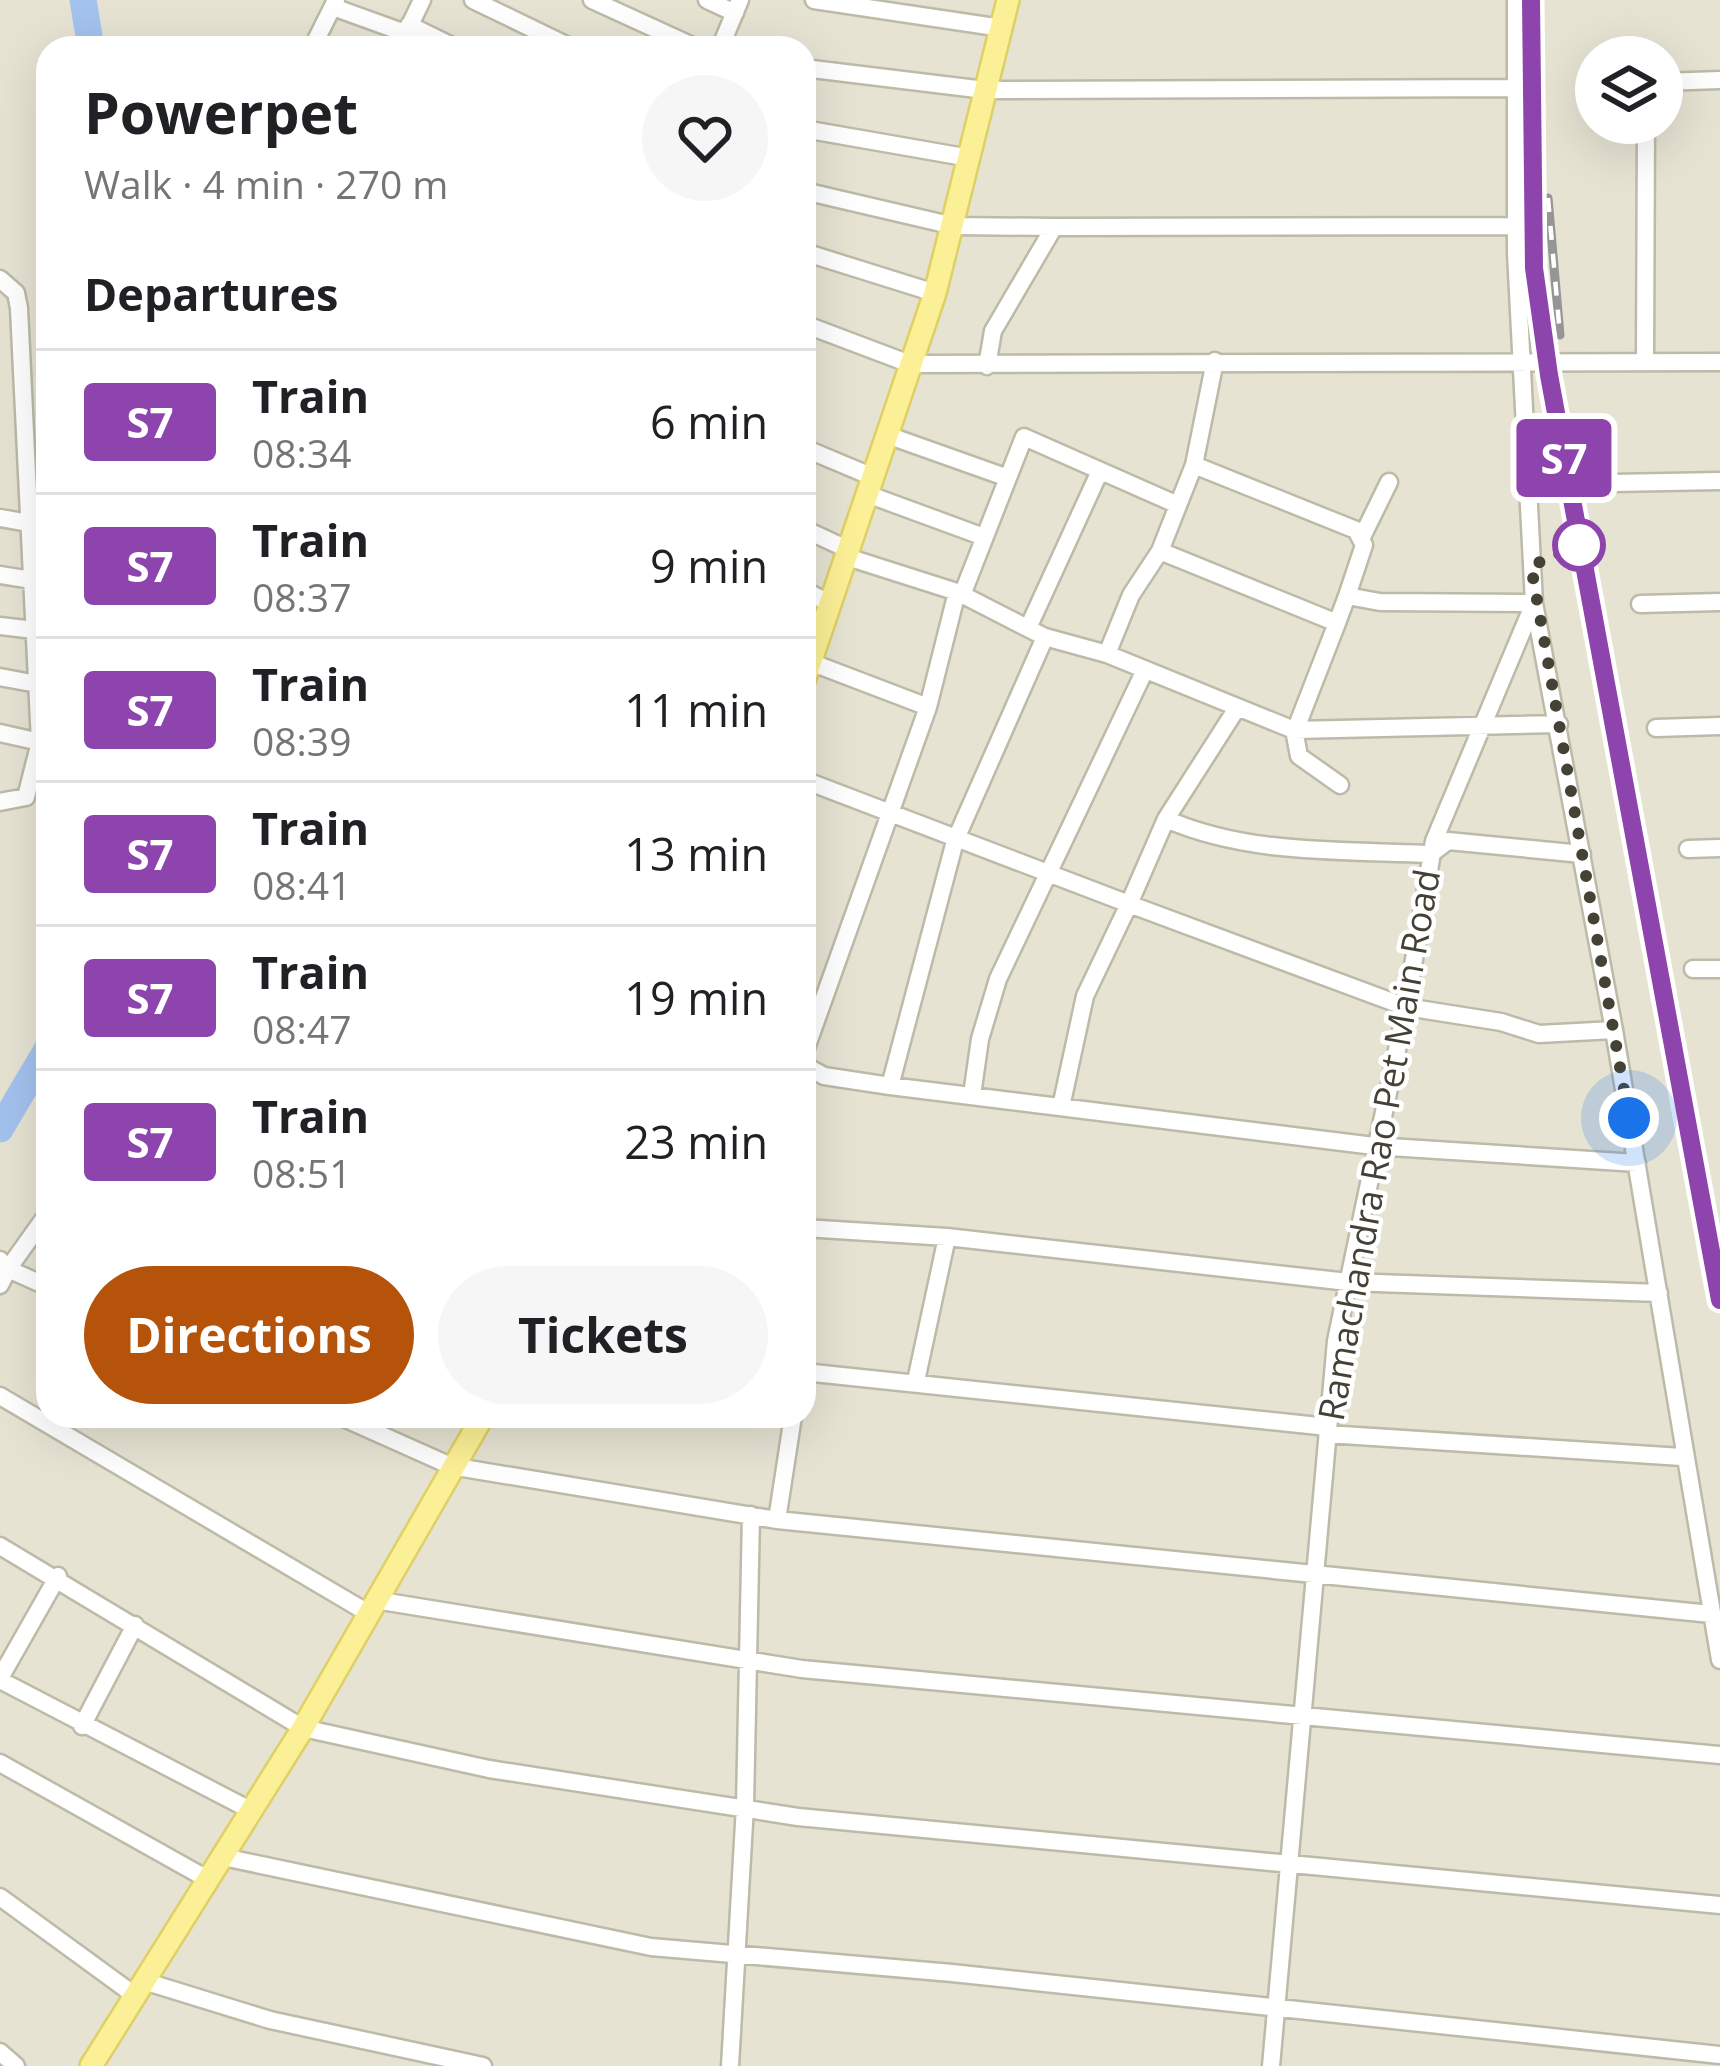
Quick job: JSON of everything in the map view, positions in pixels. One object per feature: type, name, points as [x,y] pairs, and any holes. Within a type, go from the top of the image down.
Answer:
[{"type":"main road","points":[[816,638],[934,293],[1008,0]]},
{"type":"main road","points":[[91,2066],[303,1727],[475,1428]]},
{"type":"street","points":[[318,36],[334,4],[404,35],[422,0]]},
{"type":"street","points":[[473,0],[547,36]]},
{"type":"street","points":[[592,0],[671,36]]},
{"type":"street","points":[[707,0],[737,7],[725,36]]},
{"type":"street","points":[[814,0],[1002,28]]},
{"type":"street","points":[[1516,0],[1520,364],[1534,603],[1614,1030],[1682,1457],[1720,1660]]},
{"type":"street","points":[[816,69],[985,90],[1514,88],[1533,76]]},
{"type":"street","points":[[1683,81],[1720,80]]},
{"type":"street","points":[[816,131],[970,158]]},
{"type":"street","points":[[1645,361],[1646,144]]},
{"type":"street","points":[[816,194],[954,226],[1516,226]]},
{"type":"street","points":[[987,366],[993,332],[1054,227]]},
{"type":"street","points":[[816,257],[934,293]]},
{"type":"street","points":[[0,279],[16,293],[19,308],[36,666]]},
{"type":"street","points":[[816,329],[910,364],[1720,362]]},
{"type":"street","points":[[1107,654],[1131,596],[1160,550],[1194,465],[1215,361]]},
{"type":"street","points":[[887,435],[1008,478]]},
{"type":"street","points":[[816,1020],[928,707],[960,594],[1024,437],[1178,505]]},
{"type":"street","points":[[816,455],[984,537]]},
{"type":"street","points":[[1194,465],[1362,537]]},
{"type":"street","points":[[890,1086],[955,841],[1100,472]]},
{"type":"street","points":[[1612,483],[1720,481]]},
{"type":"street","points":[[1340,785],[1299,756],[1295,730],[1347,596],[1364,545],[1362,537],[1389,482]]},
{"type":"street","points":[[0,518],[28,523]]},
{"type":"street","points":[[816,536],[845,552],[960,594],[1036,632],[1107,654],[1295,730],[1558,724]]},
{"type":"street","points":[[1160,550],[1337,622]]},
{"type":"street","points":[[0,575],[32,580]]},
{"type":"street","points":[[816,596],[829,603]]},
{"type":"street","points":[[1347,596],[1380,602],[1534,603]]},
{"type":"street","points":[[1640,604],[1720,602]]},
{"type":"street","name":"Ramachandra Rao Pet Main Road","points":[[1270,2066],[1328,1430],[1348,1282],[1406,1007],[1431,854],[1479,724],[1534,603]]},
{"type":"street","points":[[0,626],[34,629]]},
{"type":"street","points":[[816,662],[928,707]]},
{"type":"street","points":[[972,1096],[980,1039],[998,979],[1145,670]]},
{"type":"street","points":[[0,677],[36,684]]},
{"type":"street","points":[[1060,1106],[1085,996],[1166,819],[1237,708]]},
{"type":"street","points":[[1656,728],[1720,726]]},
{"type":"street","points":[[0,734],[36,741]]},
{"type":"street","points":[[0,802],[26,796],[36,757]]},
{"type":"street","points":[[816,785],[955,841],[1406,1007],[1539,1034],[1614,1030]]},
{"type":"street","points":[[1166,819],[1209,838],[1250,844],[1431,854],[1448,841],[1582,854]]},
{"type":"street","points":[[1688,849],[1720,848]]},
{"type":"street","points":[[1693,970],[1720,969]]},
{"type":"street","points":[[816,1071],[832,1078],[890,1086],[1375,1146],[1637,1163]]},
{"type":"street","points":[[36,1228],[3,1271],[36,1283]]},
{"type":"street","points":[[816,1229],[947,1237],[1348,1282],[1659,1293]]},
{"type":"street","points":[[916,1381],[947,1237]]},
{"type":"street","points":[[816,1373],[1328,1430],[1682,1457]]},
{"type":"street","points":[[0,1396],[36,1416]]},
{"type":"street","points":[[56,1428],[371,1607],[934,1684],[1720,1755]]},
{"type":"street","points":[[384,1428],[451,1466],[777,1520],[1711,1614]]},
{"type":"street","points":[[777,1520],[791,1428]]},
{"type":"street","points":[[730,2066],[746,1806],[751,1515]]},
{"type":"street","points":[[0,1546],[58,1576],[303,1727],[561,1783],[798,1817],[1720,1906]]},
{"type":"street","points":[[58,1576],[0,1679],[252,1811]]},
{"type":"street","points":[[82,1726],[135,1625]]},
{"type":"street","points":[[0,1763],[209,1880]]},
{"type":"street","points":[[223,1857],[585,1936],[1720,2055]]},
{"type":"street","points":[[0,1897],[142,1989],[483,2066]]},
{"type":"street","points":[[0,2052],[16,2066]]},
{"type":"shaded area","points":[[0,0],[1720,0],[1720,2066],[0,2066]]},
{"type":"waterway","points":[[83,0],[89,36]]},
{"type":"waterway","points":[[0,1129],[36,1068]]},
{"type":"railway","points":[[1531,0],[1534,268],[1549,375],[1720,1300]]},
{"type":"railway","points":[[1548,198],[1560,335]]},
{"type":"train","name":"S7","points":[[1531,0],[1534,268],[1549,375],[1720,1300]]},
{"type":"route","points":[[1579,545],[1531,566],[1534,603],[1629,1118]]}]
